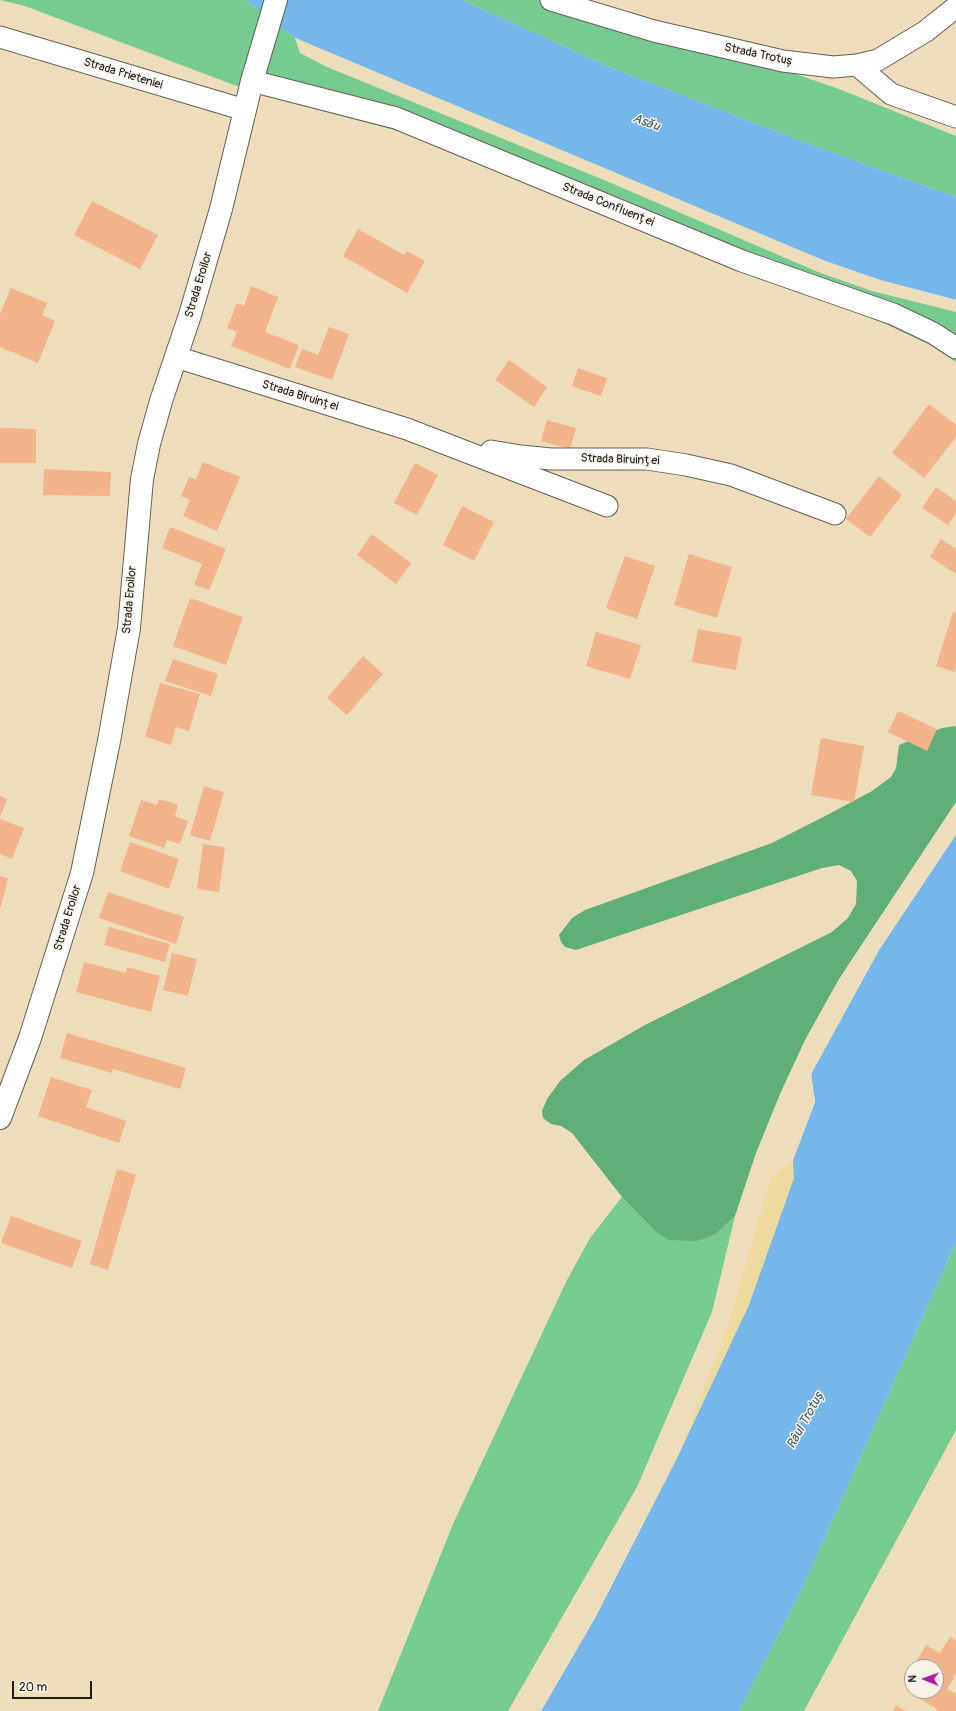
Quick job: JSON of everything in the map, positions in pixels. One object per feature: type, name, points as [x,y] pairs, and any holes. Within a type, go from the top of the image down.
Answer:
[{"type":"main road","name":"Strada Eroilor","points":[[0,1118],[30,1038],[82,873],[109,740],[129,628],[142,479],[161,401],[190,315],[221,209],[252,81],[276,0]]},
{"type":"street","name":"Strada Trotuș","points":[[551,0],[654,31],[783,61],[834,67],[857,65],[878,60],[902,47],[956,7]]},
{"type":"street","name":"Strada Prieteniei","points":[[0,37],[245,110]]},
{"type":"street","points":[[857,65],[891,94],[956,116]]},
{"type":"street","name":"Strada Confluenței","points":[[252,81],[396,118],[742,261],[893,314],[933,333],[956,348]]},
{"type":"street","name":"Strada Biruinței","points":[[176,357],[407,429],[447,443],[607,506]]},
{"type":"street","name":"Strada Biruinței","points":[[447,443],[521,456],[551,459],[646,459],[686,465],[731,475],[835,514]]},
{"type":"green space","points":[[0,0],[246,0],[295,38],[300,53],[327,67],[604,180],[818,272],[872,291],[956,312],[956,362],[932,346],[888,325],[398,131],[258,94],[25,6]]},
{"type":"green space","points":[[462,0],[581,0],[839,89],[956,136],[956,197],[817,147],[612,68]]},
{"type":"green space","points":[[956,726],[956,802],[839,979],[806,1038],[780,1094],[756,1153],[735,1216],[716,1234],[696,1241],[669,1240],[656,1232],[622,1197],[572,1133],[561,1126],[551,1124],[543,1118],[542,1111],[547,1099],[560,1081],[584,1060],[645,1025],[832,932],[848,918],[856,904],[857,881],[851,871],[839,865],[822,868],[576,950],[565,947],[561,942],[559,935],[572,918],[585,910],[772,843],[829,814],[872,791],[891,777],[896,768],[899,745],[942,728]]},
{"type":"green space","points":[[622,1197],[656,1232],[716,1234],[735,1216],[712,1312],[637,1487],[508,1711],[378,1711],[453,1524],[567,1280],[590,1238]]},
{"type":"green space","points":[[956,1242],[956,1430],[804,1711],[739,1711],[803,1587]]},
{"type":"sand","points":[[793,1160],[795,1178],[749,1305],[678,1456],[730,1320],[771,1177]]},
{"type":"water","name":"Asău","points":[[246,0],[462,0],[612,68],[817,147],[956,197],[956,300],[880,280],[825,261],[295,38]]},
{"type":"water","name":"Râul Trotuș","points":[[956,835],[956,1242],[803,1587],[739,1711],[541,1711],[595,1618],[678,1456],[749,1305],[794,1178],[793,1160],[815,1102],[811,1074],[879,950]]},
{"type":"pier","points":[[295,38],[825,261],[880,280],[956,300],[956,302],[880,282],[824,263],[296,40]]},
{"type":"pier","points":[[956,833],[879,950],[811,1074],[815,1102],[792,1162],[813,1101],[809,1073],[877,948]]},
{"type":"pier","points":[[688,1430],[678,1456],[595,1618],[541,1711],[539,1711],[593,1617]]},
{"type":"building","points":[[92,201],[158,235],[140,269],[74,235]]},
{"type":"building","points":[[358,229],[404,255],[407,251],[425,261],[407,293],[343,256]]},
{"type":"building","points":[[251,286],[278,297],[265,332],[299,345],[290,369],[231,346],[237,332],[227,328],[237,303],[244,306]]},
{"type":"building","points":[[11,288],[47,303],[42,315],[55,321],[38,363],[0,347],[0,314]]},
{"type":"building","points":[[329,327],[349,334],[332,380],[295,367],[302,349],[318,355]]},
{"type":"building","points":[[509,360],[547,387],[534,407],[495,380]]},
{"type":"building","points":[[578,368],[607,378],[601,396],[572,386]]},
{"type":"building","points":[[929,404],[956,425],[956,437],[924,478],[892,453]]},
{"type":"building","points":[[547,420],[576,428],[570,449],[541,441]]},
{"type":"building","points":[[0,428],[36,429],[36,463],[0,463]]},
{"type":"building","points":[[203,462],[240,477],[217,531],[183,516],[190,500],[181,496],[189,477],[196,479]]},
{"type":"building","points":[[415,463],[438,475],[417,515],[394,503]]},
{"type":"building","points":[[44,469],[111,472],[110,496],[43,495]]},
{"type":"building","points":[[879,476],[902,495],[870,537],[846,519]]},
{"type":"building","points":[[936,487],[956,501],[956,513],[948,525],[922,508]]},
{"type":"building","points":[[462,506],[494,522],[474,561],[443,545]]},
{"type":"building","points":[[170,527],[226,549],[209,590],[194,585],[202,564],[162,548]]},
{"type":"building","points":[[372,534],[411,563],[396,584],[357,555]]},
{"type":"building","points":[[941,539],[956,549],[956,574],[930,557]]},
{"type":"building","points":[[689,554],[732,567],[717,618],[674,605]]},
{"type":"building","points":[[625,556],[655,566],[637,619],[606,608]]},
{"type":"building","points":[[190,598],[243,617],[226,665],[173,646]]},
{"type":"building","points":[[953,612],[956,613],[955,672],[936,666]]},
{"type":"building","points":[[698,629],[742,637],[736,670],[692,662]]},
{"type":"building","points":[[596,632],[641,645],[630,679],[586,666]]},
{"type":"building","points":[[363,656],[383,674],[347,715],[327,698]]},
{"type":"building","points":[[173,659],[218,674],[211,696],[165,681]]},
{"type":"building","points":[[160,683],[200,694],[189,731],[176,727],[171,745],[145,737]]},
{"type":"building","points":[[898,711],[937,729],[927,751],[888,732]]},
{"type":"building","points":[[821,738],[864,746],[854,802],[811,795]]},
{"type":"building","points":[[204,786],[224,792],[210,841],[190,835]]},
{"type":"building","points":[[0,796],[7,799],[0,817]]},
{"type":"building","points":[[159,799],[178,805],[175,816],[188,821],[180,844],[167,840],[164,848],[129,836],[141,800],[157,805]]},
{"type":"building","points":[[0,819],[24,828],[12,859],[0,854]]},
{"type":"building","points":[[130,842],[179,859],[169,889],[120,871]]},
{"type":"building","points":[[203,844],[225,847],[219,892],[197,889]]},
{"type":"building","points":[[0,876],[8,878],[1,907],[0,907]]},
{"type":"building","points":[[108,892],[184,917],[176,944],[99,918]]},
{"type":"building","points":[[109,927],[170,944],[165,962],[104,945]]},
{"type":"building","points":[[172,953],[197,959],[188,996],[163,990]]},
{"type":"building","points":[[84,962],[126,973],[127,967],[160,976],[151,1012],[76,992]]},
{"type":"building","points":[[67,1033],[186,1068],[180,1089],[113,1069],[112,1073],[60,1058]]},
{"type":"building","points":[[51,1077],[92,1090],[86,1107],[126,1121],[119,1143],[38,1116]]},
{"type":"building","points":[[117,1169],[136,1175],[108,1270],[90,1264]]},
{"type":"building","points":[[11,1216],[82,1241],[72,1268],[1,1243]]},
{"type":"building","points":[[950,1637],[956,1641],[956,1674],[947,1689],[956,1694],[956,1711],[936,1711],[937,1709],[920,1699],[944,1699],[944,1659],[918,1659],[926,1645],[940,1653]]},
{"type":"building","points":[[896,1705],[906,1711],[893,1711]]}]
